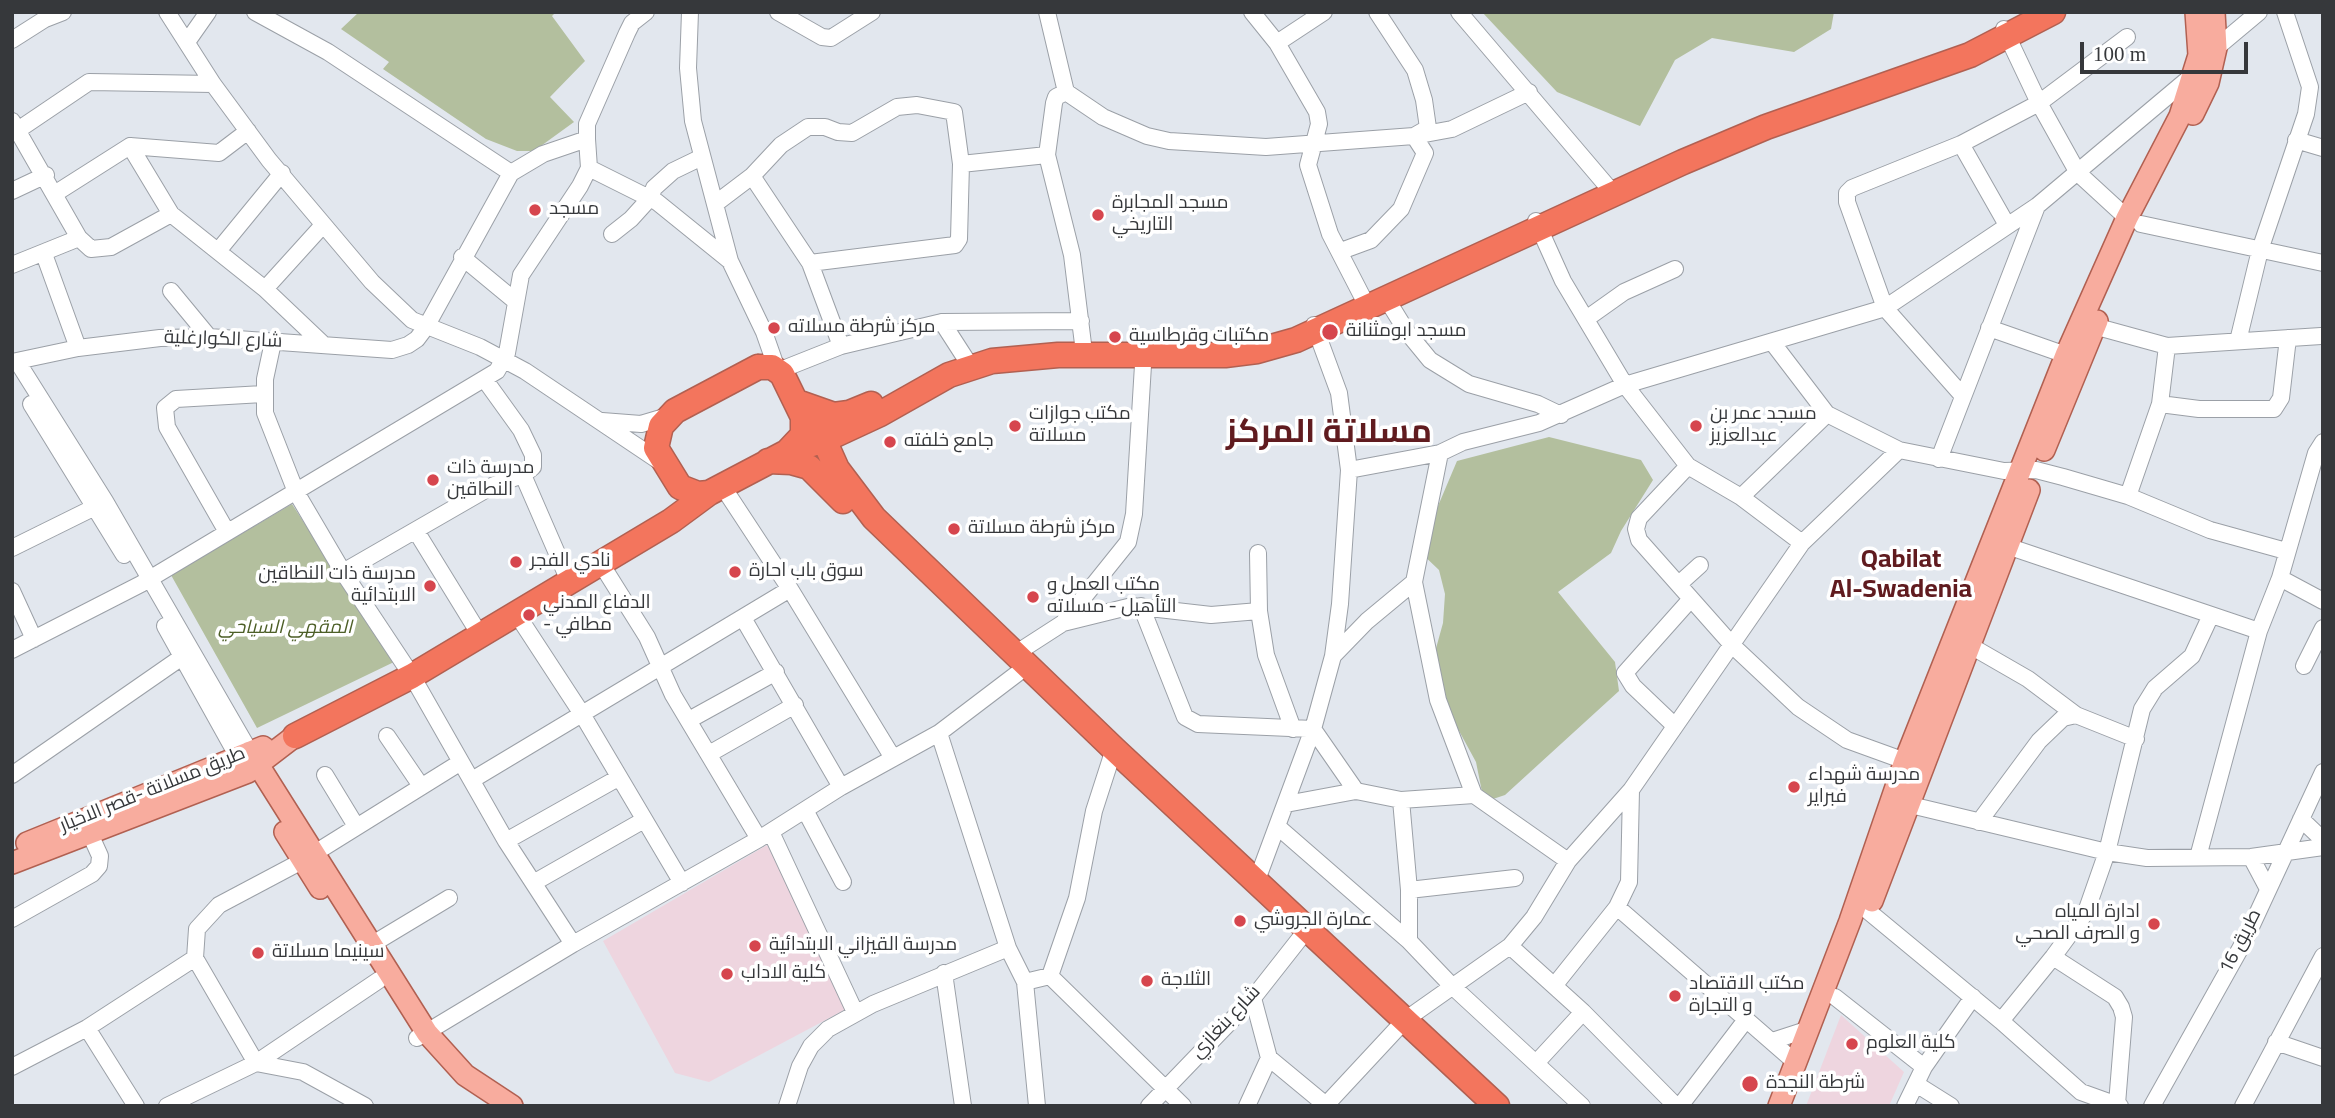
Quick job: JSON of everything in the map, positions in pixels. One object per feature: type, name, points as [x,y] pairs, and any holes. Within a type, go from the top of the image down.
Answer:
[{"type":"highway","points":[[2006,32],[2029,12]]},
{"type":"highway","points":[[295,736],[412,676],[671,522],[716,490],[778,457],[824,440],[967,362],[1151,350],[1225,355],[1257,351],[1315,327],[1609,188],[1766,127],[1913,78],[2053,12]]},
{"type":"highway","points":[[800,409],[828,415],[849,414],[1002,348],[1082,332],[1151,350]]},
{"type":"highway","points":[[716,490],[698,494],[680,487],[663,464],[656,448],[656,438],[668,416],[741,374],[758,367],[778,370],[800,409],[824,440],[837,469],[874,518],[952,601],[1301,937],[1497,1106]]},
{"type":"highway","points":[[778,457],[803,435],[800,409]]},
{"type":"highway","points":[[778,457],[817,472],[872,533],[952,601]]},
{"type":"highway","points":[[671,522],[680,500],[680,487]]},
{"type":"highway","points":[[1112,754],[1257,880],[1483,1106]]},
{"type":"main road","points":[[1793,1106],[1868,911],[1900,803],[1905,761],[2029,470],[2094,327],[2134,221],[2180,116],[2195,73],[2200,38],[2196,12]]},
{"type":"main road","points":[[1779,1106],[1900,803],[1969,645],[2007,546],[2066,355],[2208,83],[2216,48],[2214,12]]},
{"type":"main road","name":"طريق مسلاتة -قصر الاخيار","points":[[12,849],[87,826],[249,762],[295,736]]},
{"type":"main road","points":[[249,762],[422,1035],[465,1075],[512,1106]]},
{"type":"main road","points":[[12,863],[87,826]]},
{"type":"main road","points":[[366,948],[379,980],[458,1083],[489,1106]]},
{"type":"street","points":[[167,12],[213,84],[248,131],[372,282],[412,320],[505,360],[663,464]]},
{"type":"street","points":[[187,43],[208,12]]},
{"type":"street","points":[[255,12],[328,52],[511,173]]},
{"type":"street","points":[[12,650],[145,581],[485,380],[505,360],[514,300],[526,263],[580,186],[589,168],[587,124],[627,33],[639,16],[646,12]]},
{"type":"street","points":[[690,12],[688,68],[693,121],[730,261],[764,332],[778,370],[841,346],[942,321],[1082,332],[1072,255],[1047,155],[1054,103],[1056,97],[1066,92]]},
{"type":"street","points":[[778,12],[822,37],[831,38],[872,12]]},
{"type":"street","points":[[1047,12],[1066,92],[1095,113],[1147,136],[1266,147],[1312,146],[1414,136],[1452,129],[1529,92]]},
{"type":"street","points":[[1252,12],[1277,43],[1317,112],[1319,124],[1308,165],[1330,234],[1375,298],[1430,360],[1469,384],[1538,404],[1561,415]]},
{"type":"street","points":[[1277,43],[1324,12]]},
{"type":"street","points":[[1377,12],[1410,60],[1424,100],[1428,128],[1414,136]]},
{"type":"street","points":[[1459,12],[1609,188]]},
{"type":"street","points":[[2216,48],[2259,12]]},
{"type":"street","points":[[2238,341],[2260,250],[2306,114],[2310,87],[2285,12]]},
{"type":"street","points":[[12,40],[58,13]]},
{"type":"street","points":[[2006,32],[2039,103],[2078,173],[2134,221],[2323,263]]},
{"type":"street","points":[[1962,396],[1885,309],[1847,202],[1847,194],[1852,188],[1961,144],[2039,103],[2127,37]]},
{"type":"street","points":[[1349,470],[1440,453],[1463,442],[1561,415],[1625,385],[1885,309],[2037,206],[2195,73]]},
{"type":"street","points":[[171,214],[104,249],[91,249],[79,238],[46,175],[15,125],[89,82],[213,84]]},
{"type":"street","points":[[715,204],[752,176],[781,145],[808,127],[825,127],[852,133],[897,107],[917,105],[954,113],[961,164],[959,239],[955,245],[810,263]]},
{"type":"street","points":[[56,193],[130,146],[219,153],[248,131]]},
{"type":"street","points":[[1341,251],[1371,240],[1402,209],[1425,153],[1414,136]]},
{"type":"street","points":[[426,327],[462,257],[511,173],[543,154],[587,139]]},
{"type":"street","points":[[2296,140],[2323,148]]},
{"type":"street","points":[[1961,144],[2007,225]]},
{"type":"street","points":[[130,146],[171,214],[265,289],[324,345]]},
{"type":"street","points":[[961,164],[1047,155]]},
{"type":"street","points":[[612,234],[650,198],[654,188],[679,165],[702,157]]},
{"type":"street","points":[[589,168],[650,198],[730,261]]},
{"type":"street","points":[[218,251],[282,173]]},
{"type":"street","points":[[12,191],[46,175]]},
{"type":"street","points":[[752,176],[810,263],[841,346]]},
{"type":"street","points":[[1939,460],[2037,206]]},
{"type":"street","points":[[1537,223],[1563,281],[1625,385],[1688,466],[1741,496],[1802,543]]},
{"type":"street","points":[[265,289],[323,225]]},
{"type":"street","points":[[12,265],[79,238]]},
{"type":"street","points":[[44,254],[78,348]]},
{"type":"street","points":[[462,257],[514,300]]},
{"type":"street","points":[[1586,319],[1624,292],[1675,269]]},
{"type":"street","points":[[171,291],[209,337]]},
{"type":"street","points":[[942,321],[967,362]]},
{"type":"street","name":"شارع الكوارغلية","points":[[14,365],[78,348],[160,338],[209,337],[399,349],[417,339],[426,327]]},
{"type":"street","points":[[1257,880],[1313,729],[1333,656],[1340,604],[1349,470],[1339,394],[1315,327]]},
{"type":"street","points":[[2094,327],[2167,346],[2321,336]]},
{"type":"street","points":[[1989,328],[2066,355]]},
{"type":"street","points":[[2160,404],[2199,409],[2274,409],[2281,398],[2288,338]]},
{"type":"street","points":[[273,342],[263,394],[271,433],[296,492],[343,572],[412,676],[506,841],[573,944]]},
{"type":"street","points":[[1772,342],[1828,414],[1899,450],[2004,471],[2029,470],[2128,496],[2210,530],[2287,551]]},
{"type":"street","points":[[2128,496],[2160,404],[2167,346]]},
{"type":"street","points":[[422,1035],[573,944],[765,835],[841,787],[939,733],[1063,624],[1128,542],[1134,514],[1143,365],[1151,350]]},
{"type":"street","points":[[14,365],[94,507],[145,581],[249,762]]},
{"type":"street","points":[[14,365],[105,501],[182,657],[249,762]]},
{"type":"street","points":[[343,572],[494,485],[523,475],[533,467],[533,454],[513,417],[485,380]]},
{"type":"street","points":[[227,532],[167,426],[163,416],[165,408],[176,399],[263,394]]},
{"type":"street","points":[[1741,496],[1828,414]]},
{"type":"street","points":[[599,421],[641,424],[668,416]]},
{"type":"street","points":[[2198,857],[2259,631],[2280,578],[2316,453],[2323,442]]},
{"type":"street","points":[[1253,998],[1269,1058],[1326,1105],[1401,1023],[1451,985],[1510,946],[1534,917],[1568,861],[1631,790],[1733,646],[1770,585],[1802,543],[1899,450]]},
{"type":"street","points":[[1440,453],[1414,582],[1438,700],[1474,795],[1568,861]]},
{"type":"street","points":[[1688,466],[1639,518],[1636,529],[1639,540],[1733,646],[1798,707],[1847,740],[1905,761]]},
{"type":"street","points":[[523,475],[569,582]]},
{"type":"street","points":[[716,490],[790,589],[893,758]]},
{"type":"street","points":[[12,548],[94,507]]},
{"type":"street","points":[[416,531],[480,635]]},
{"type":"street","points":[[2007,546],[2259,631]]},
{"type":"street","points":[[1258,553],[1259,611],[1266,656],[1293,729]]},
{"type":"street","points":[[600,562],[647,638],[659,666],[709,754],[765,835],[855,1012]]},
{"type":"street","points":[[1679,584],[1700,565]]},
{"type":"street","points":[[2280,578],[2323,601]]},
{"type":"street","points":[[1333,656],[1367,621],[1414,582]]},
{"type":"street","points":[[472,780],[790,589]]},
{"type":"street","points":[[12,591],[34,639]]},
{"type":"street","points":[[1675,726],[1625,673],[1690,600]]},
{"type":"street","points":[[1063,624],[1107,610],[1141,606],[1211,615],[1259,611]]},
{"type":"street","points":[[1141,606],[1185,717],[1198,724],[1313,729]]},
{"type":"street","points":[[516,612],[582,714],[682,883]]},
{"type":"street","points":[[2001,1021],[2086,912],[2107,852],[2148,697],[2192,656],[2211,615]]},
{"type":"street","points":[[743,618],[841,787]]},
{"type":"street","points":[[2304,666],[2321,635]]},
{"type":"street","points":[[1969,645],[2028,679],[2076,716],[2136,739]]},
{"type":"street","points":[[12,775],[182,657]]},
{"type":"street","points":[[689,720],[776,672]]},
{"type":"street","points":[[709,754],[795,705]]},
{"type":"street","points":[[1979,822],[2050,729],[2063,718],[2076,716]]},
{"type":"street","points":[[1313,729],[1356,791]]},
{"type":"street","points":[[939,733],[1008,948],[1026,982],[1037,1106]]},
{"type":"street","points":[[387,736],[421,786]]},
{"type":"street","points":[[1050,976],[1077,898],[1094,811],[1112,754]]},
{"type":"street","points":[[365,1106],[303,1072],[256,1063],[195,958],[198,929],[219,905],[308,857],[461,762]]},
{"type":"street","name":"طريق 16","points":[[2152,1106],[2245,940],[2323,772]]},
{"type":"street","points":[[325,775],[356,825]]},
{"type":"street","points":[[506,841],[618,778]]},
{"type":"street","points":[[1554,986],[1617,907],[1631,873],[1631,790]]},
{"type":"street","points":[[1286,804],[1356,791],[1401,800],[1474,795]]},
{"type":"street","points":[[1401,800],[1409,890],[1409,941]]},
{"type":"street","points":[[1900,803],[2107,852],[2147,858],[2251,857],[2286,850],[2323,847]]},
{"type":"street","points":[[805,810],[843,882]]},
{"type":"street","points":[[2301,819],[2323,840]]},
{"type":"street","points":[[535,882],[644,820]]},
{"type":"street","points":[[12,919],[92,874],[99,866],[100,856],[87,826]]},
{"type":"street","points":[[1278,827],[1409,941],[1451,985],[1582,1106]]},
{"type":"street","points":[[2251,857],[2268,889]]},
{"type":"street","points":[[1409,890],[1515,878]]},
{"type":"street","points":[[366,948],[449,898]]},
{"type":"street","points":[[1617,907],[1745,1021],[1796,1062]]},
{"type":"street","points":[[1868,911],[2001,1021],[2077,1099],[2118,1105],[2124,1017],[2121,1007],[2115,997],[2053,957]]},
{"type":"street","name":"شارع بنغازي","points":[[1149,1106],[1253,998],[1301,937]]},
{"type":"street","points":[[1510,946],[1583,1012],[1678,1106],[1745,1021]]},
{"type":"street","points":[[787,1106],[800,1066],[811,1046],[828,1029],[855,1012],[1008,948]]},
{"type":"street","points":[[12,1067],[86,1028],[195,958]]},
{"type":"street","points":[[2243,1106],[2321,963]]},
{"type":"street","points":[[944,973],[963,1106]]},
{"type":"street","points":[[1026,982],[1050,976]]},
{"type":"street","points":[[1050,976],[1167,1087],[1183,1106]]},
{"type":"street","points":[[167,1106],[256,1063],[379,980]]},
{"type":"street","points":[[1835,997],[1923,1067]]},
{"type":"street","points":[[1905,1106],[1923,1067],[1973,997]]},
{"type":"street","points":[[1537,1062],[1583,1012]]},
{"type":"street","points":[[86,1028],[136,1106]]},
{"type":"street","points":[[1772,1041],[1809,1029]]},
{"type":"street","points":[[2276,1042],[2323,1058]]},
{"type":"street","points":[[1247,1106],[1269,1058]]},
{"type":"street","points":[[1916,1084],[1951,1106]]},
{"type":"shaded area","name":"كلية الاداب","points":[[767,845],[850,1007],[709,1082],[675,1073],[603,941]]},
{"type":"shaded area","name":"كلية العلوم","points":[[1841,1015],[1904,1072],[1889,1106],[1806,1106]]},
{"type":"green space","points":[[359,12],[556,12],[552,16],[585,61],[550,97],[574,122],[534,151],[517,151],[486,139],[383,69],[389,62],[341,29]]},
{"type":"green space","points":[[1482,12],[1834,12],[1831,29],[1794,52],[1712,38],[1675,60],[1640,126],[1557,92]]},
{"type":"green space","points":[[1549,437],[1641,460],[1653,480],[1621,531],[1611,553],[1558,592],[1615,662],[1619,691],[1505,795],[1484,802],[1476,762],[1446,707],[1435,652],[1443,623],[1445,594],[1439,570],[1419,551],[1457,461]]},
{"type":"green space","name":"المقهي السياحي","points":[[292,504],[394,662],[257,728],[171,575]]},
{"type":"place","name":"مسجد","points":[[535,210]]},
{"type":"place","name":"مسجد المجابرة التاريخي","points":[[1098,215]]},
{"type":"place","name":"مركز شرطة مسلاته","points":[[774,328]]},
{"type":"place","name":"مسجد ابومثنانة","points":[[1330,332]]},
{"type":"place","name":"مكتبات وقرطاسية","points":[[1115,337]]},
{"type":"place","name":"مكتب جوازات مسلاتة","points":[[1015,426]]},
{"type":"place","name":"مسجد عمر بن عبدالعزيز","points":[[1696,426]]},
{"type":"place","name":"جامع خلفته","points":[[890,442]]},
{"type":"place","name":"مدرسة ذات النطاقين","points":[[433,480]]},
{"type":"place","name":"مركز شرطة مسلاتة","points":[[954,529]]},
{"type":"place","name":"نادي الفجر","points":[[516,562]]},
{"type":"place","name":"سوق باب احارة","points":[[735,572]]},
{"type":"place","name":"مدرسة ذات النطاقين الابتدائية","points":[[430,586]]},
{"type":"place","name":"مكتب العمل و التأهيل - مسلاته","points":[[1033,597]]},
{"type":"place","name":"الدفاع المدني - مطافي","points":[[529,615]]},
{"type":"place","name":"مدرسة شهداء فبراير","points":[[1794,787]]},
{"type":"place","name":"عمارة الجروشي","points":[[1240,921]]},
{"type":"place","name":"ادارة المياه و الصرف الصحي","points":[[2154,924]]},
{"type":"place","name":"مدرسة القيزاني الابتدائية","points":[[755,946]]},
{"type":"place","name":"سينيما مسلاتة","points":[[258,953]]},
{"type":"place","name":"كلية الاداب","points":[[727,974]]},
{"type":"place","name":"الثلاجة","points":[[1147,981]]},
{"type":"place","name":"مكتب الاقتصاد و التجارة","points":[[1675,996]]},
{"type":"place","name":"كلية العلوم","points":[[1852,1044]]},
{"type":"place","name":"شرطة النجدة","points":[[1750,1084]]},
{"type":"district","name":"مسلاتة المركز","points":[[1329,436]]},
{"type":"district","name":"Qabilat Al-Swadenia","points":[[1901,577]]}]
